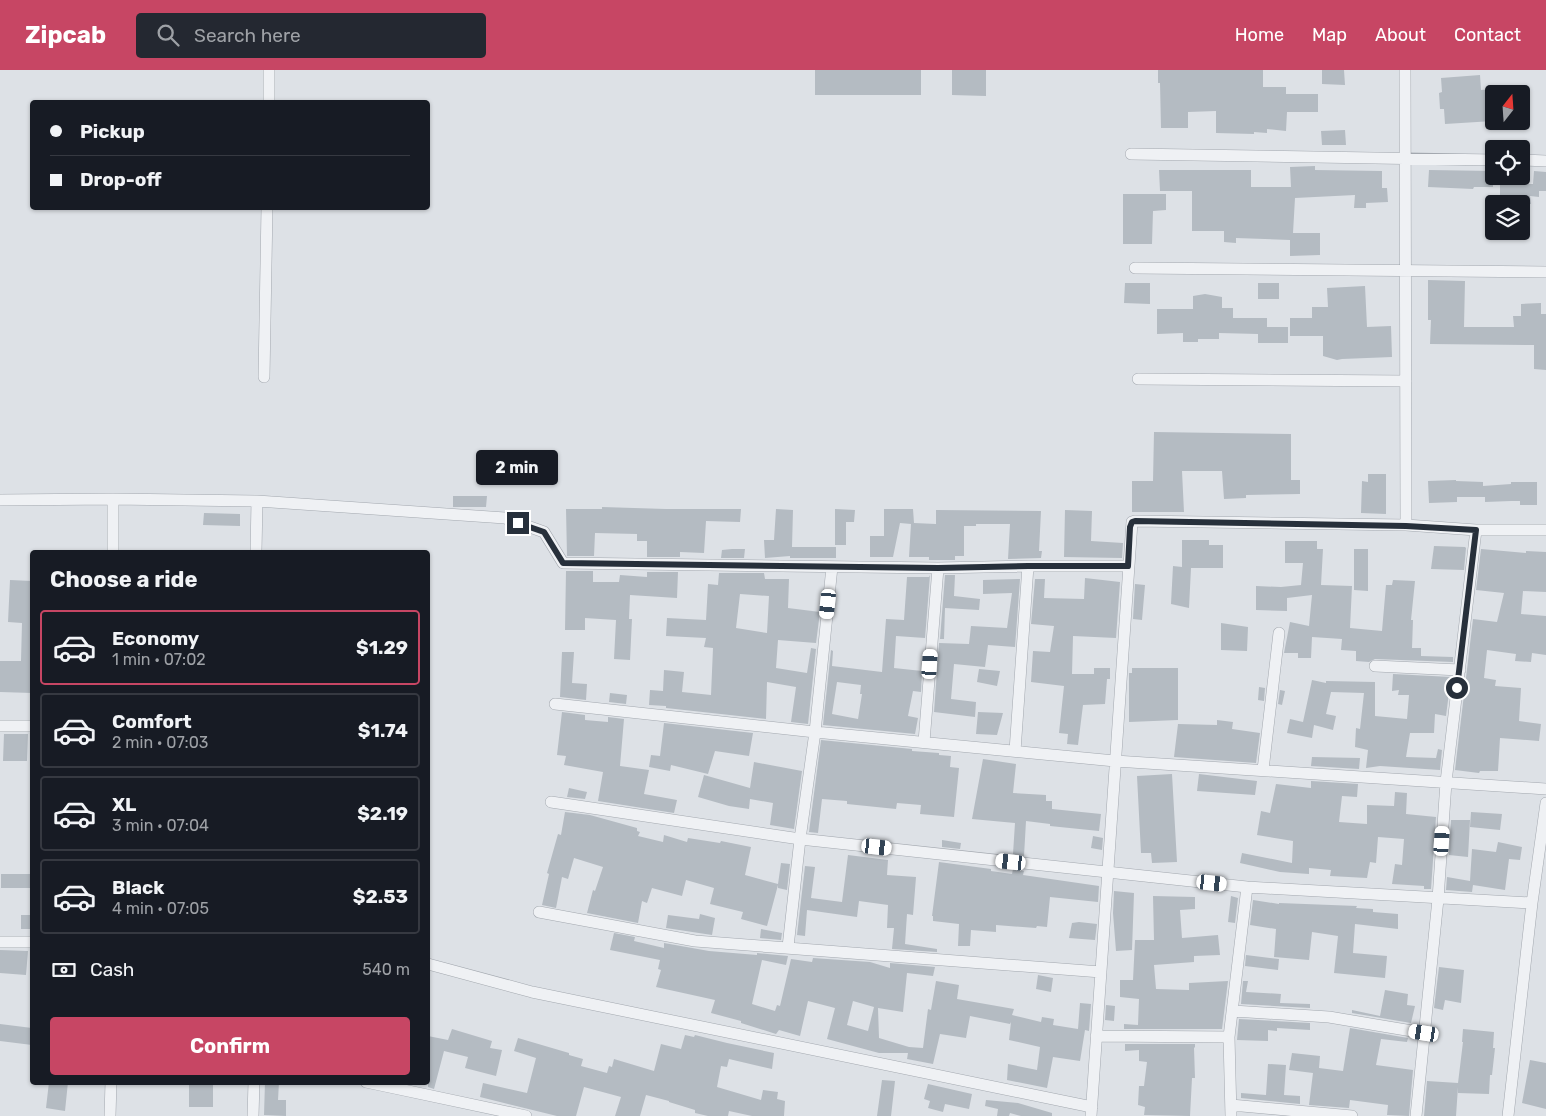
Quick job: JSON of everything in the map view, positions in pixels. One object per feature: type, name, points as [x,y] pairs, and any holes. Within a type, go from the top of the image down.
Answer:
[{"type":"street","points":[[269,70],[269,100]]},
{"type":"street","points":[[1405,70],[1406,526]]},
{"type":"street","points":[[1131,154],[1485,160]]},
{"type":"street","points":[[1530,160],[1546,161]]},
{"type":"street","points":[[264,378],[267,210]]},
{"type":"street","points":[[1135,268],[1546,272]]},
{"type":"street","points":[[1138,380],[1406,381]]},
{"type":"street","points":[[113,499],[113,550]]},
{"type":"street","points":[[0,500],[256,501],[505,518],[544,532],[563,563],[938,568],[1128,566]]},
{"type":"street","points":[[256,501],[256,550]]},
{"type":"street","points":[[430,965],[532,992],[1092,1112],[1130,527],[1132,522],[1546,530]]},
{"type":"street","points":[[1416,1116],[1438,899],[1446,782],[1476,530]]},
{"type":"street","points":[[1015,751],[1028,566]]},
{"type":"street","points":[[788,947],[800,839],[815,732],[832,567]]},
{"type":"street","points":[[924,742],[938,568]]},
{"type":"street","points":[[1263,770],[1280,633]]},
{"type":"street","points":[[1375,666],[1460,670]]},
{"type":"street","points":[[555,704],[815,732],[1115,761],[1546,789]]},
{"type":"street","points":[[0,726],[30,726]]},
{"type":"street","points":[[551,802],[800,839],[1247,887],[1532,904]]},
{"type":"street","points":[[1508,1116],[1532,904],[1546,803]]},
{"type":"street","points":[[1247,887],[1229,1037],[1231,1111],[1352,1116]]},
{"type":"street","points":[[540,912],[695,941],[1101,972]]},
{"type":"street","points":[[0,942],[30,942]]},
{"type":"street","points":[[1233,1011],[1329,1017],[1424,1033]]},
{"type":"street","points":[[1096,1036],[1229,1037]]},
{"type":"street","points":[[110,1116],[111,1085]]},
{"type":"street","points":[[254,1085],[254,1116]]},
{"type":"street","points":[[380,1085],[526,1116]]},
{"type":"building","points":[[815,70],[921,70],[921,95],[815,95]]},
{"type":"building","points":[[952,70],[986,70],[986,96],[952,95]]},
{"type":"building","points":[[1158,70],[1263,70],[1263,87],[1286,87],[1286,94],[1318,94],[1318,112],[1287,112],[1286,131],[1267,129],[1267,133],[1216,133],[1216,111],[1188,112],[1188,128],[1161,128]]},
{"type":"building","points":[[1322,70],[1344,70],[1345,85],[1322,84]]},
{"type":"building","points":[[1480,75],[1481,90],[1485,90],[1485,122],[1445,124],[1444,109],[1440,109],[1439,93],[1442,92],[1441,78]]},
{"type":"building","points":[[1345,130],[1346,145],[1322,145],[1321,131]]},
{"type":"building","points":[[1315,166],[1315,170],[1382,171],[1382,188],[1387,188],[1388,202],[1366,203],[1366,208],[1354,208],[1355,195],[1295,198],[1293,233],[1320,233],[1320,255],[1290,256],[1290,240],[1236,238],[1236,243],[1224,242],[1224,231],[1192,231],[1192,191],[1160,191],[1159,170],[1251,170],[1251,187],[1291,187],[1290,167]]},
{"type":"building","points":[[1429,170],[1485,171],[1485,185],[1493,185],[1493,187],[1474,187],[1473,189],[1428,187]]},
{"type":"building","points":[[1534,171],[1546,172],[1546,191],[1539,191],[1539,197],[1530,195],[1500,195],[1500,185],[1533,184]]},
{"type":"building","points":[[1123,194],[1166,194],[1166,210],[1153,211],[1152,244],[1123,244]]},
{"type":"building","points":[[1428,280],[1465,281],[1464,327],[1514,327],[1513,316],[1521,316],[1521,304],[1541,303],[1541,314],[1546,314],[1546,370],[1534,369],[1534,345],[1430,344],[1431,320],[1428,320]]},
{"type":"building","points":[[1125,283],[1150,283],[1150,304],[1124,303]]},
{"type":"building","points":[[1258,283],[1279,283],[1279,299],[1258,299]]},
{"type":"building","points":[[1365,286],[1367,327],[1391,326],[1392,357],[1337,360],[1323,356],[1323,336],[1290,336],[1290,318],[1312,318],[1312,307],[1328,307],[1327,288]]},
{"type":"building","points":[[1205,294],[1222,297],[1222,308],[1233,308],[1233,318],[1267,318],[1267,327],[1288,327],[1288,343],[1258,343],[1258,334],[1219,333],[1219,339],[1198,339],[1198,342],[1183,342],[1183,333],[1157,334],[1157,309],[1193,309],[1193,296]]},
{"type":"building","points":[[1154,432],[1291,434],[1291,480],[1300,480],[1300,494],[1246,495],[1246,498],[1224,499],[1222,471],[1182,471],[1184,512],[1132,512],[1132,481],[1153,481]]},
{"type":"building","points":[[1368,474],[1386,474],[1386,514],[1361,513],[1362,481],[1368,482]]},
{"type":"building","points":[[1456,480],[1483,482],[1483,486],[1511,484],[1511,482],[1537,482],[1537,505],[1520,505],[1520,501],[1485,502],[1485,497],[1457,497],[1457,502],[1429,503],[1428,481]]},
{"type":"building","points":[[453,496],[487,496],[486,507],[453,507]]},
{"type":"building","points":[[602,507],[741,509],[740,522],[706,521],[704,553],[680,552],[680,557],[647,557],[647,541],[637,541],[637,534],[595,533],[594,556],[567,556],[566,509],[602,509]]},
{"type":"building","points":[[776,509],[793,510],[792,547],[836,547],[836,558],[790,558],[790,556],[765,558],[764,540],[774,540]]},
{"type":"building","points":[[835,509],[855,510],[854,522],[846,522],[846,545],[835,545]]},
{"type":"building","points":[[884,509],[913,509],[914,523],[936,524],[936,510],[1041,511],[1039,551],[1042,551],[1041,558],[1008,559],[1010,524],[964,526],[964,556],[955,556],[955,560],[929,560],[929,557],[909,557],[911,524],[900,523],[893,557],[870,557],[870,536],[884,536]]},
{"type":"building","points":[[1065,510],[1092,511],[1091,541],[1123,543],[1122,558],[1064,557]]},
{"type":"building","points":[[204,513],[240,514],[240,526],[203,525]]},
{"type":"building","points":[[1182,540],[1209,540],[1209,545],[1223,545],[1223,568],[1191,568],[1189,608],[1171,604],[1173,566],[1182,567]]},
{"type":"building","points":[[1285,541],[1317,541],[1317,549],[1323,549],[1321,585],[1352,586],[1350,628],[1382,631],[1386,585],[1392,585],[1393,580],[1415,581],[1411,620],[1413,620],[1412,648],[1421,648],[1421,656],[1453,657],[1453,662],[1375,659],[1369,662],[1356,661],[1356,651],[1341,650],[1342,639],[1312,637],[1311,658],[1298,658],[1298,653],[1284,653],[1290,622],[1309,626],[1312,595],[1287,598],[1287,611],[1256,610],[1256,586],[1281,587],[1301,585],[1303,563],[1285,563]]},
{"type":"building","points":[[1434,546],[1465,547],[1464,570],[1431,569]]},
{"type":"building","points":[[745,549],[744,558],[721,558],[722,550]]},
{"type":"building","points":[[1354,549],[1368,549],[1368,591],[1354,590]]},
{"type":"building","points":[[1481,549],[1526,553],[1526,551],[1546,552],[1546,592],[1523,591],[1521,614],[1546,616],[1546,655],[1532,653],[1531,662],[1515,661],[1516,654],[1487,650],[1484,678],[1496,680],[1495,686],[1521,688],[1519,721],[1541,724],[1539,741],[1500,738],[1498,771],[1480,771],[1479,773],[1455,770],[1473,619],[1497,622],[1504,593],[1476,590]]},
{"type":"building","points":[[566,571],[593,571],[593,582],[619,582],[620,575],[647,577],[647,572],[678,572],[677,598],[630,595],[629,619],[632,619],[630,660],[614,659],[616,620],[585,618],[585,630],[565,630]]},
{"type":"building","points":[[719,573],[764,573],[765,579],[789,579],[788,608],[820,612],[816,643],[778,640],[776,668],[807,673],[811,648],[816,649],[808,724],[791,722],[796,687],[767,682],[766,719],[649,705],[650,690],[663,691],[664,670],[684,672],[682,692],[711,695],[713,648],[704,647],[706,638],[666,636],[667,618],[706,620],[708,584],[718,585]],"holes":[[[740,594],[769,596],[767,633],[736,628]]]},
{"type":"building","points":[[930,575],[925,638],[896,636],[894,668],[922,671],[921,692],[913,691],[908,716],[918,718],[915,734],[823,725],[831,650],[833,651],[832,666],[882,672],[886,619],[904,620],[907,577],[929,577]],"holes":[[[837,682],[861,685],[860,694],[862,694],[858,719],[832,714]]]},
{"type":"building","points":[[945,575],[955,575],[954,596],[980,599],[979,610],[945,608],[944,639],[940,639]]},
{"type":"building","points":[[1085,578],[1120,582],[1116,638],[1073,636],[1072,674],[1094,674],[1094,668],[1110,668],[1110,679],[1107,679],[1105,704],[1083,705],[1078,745],[1067,744],[1068,734],[1059,733],[1064,686],[1031,682],[1033,651],[1050,652],[1054,626],[1031,624],[1035,579],[1045,579],[1044,598],[1084,599]]},
{"type":"building","points":[[1020,579],[1015,647],[988,645],[985,667],[954,664],[951,699],[976,702],[975,717],[934,712],[939,643],[969,644],[971,626],[1007,628],[1012,593],[983,594],[983,580]]},
{"type":"building","points":[[10,580],[30,581],[30,693],[0,692],[0,661],[21,661],[22,623],[8,622]]},
{"type":"building","points":[[1135,584],[1145,585],[1142,620],[1133,619]]},
{"type":"building","points":[[1221,623],[1248,627],[1247,651],[1221,650]]},
{"type":"building","points":[[562,652],[574,652],[572,683],[587,684],[586,700],[560,697]]},
{"type":"building","points":[[1132,668],[1178,668],[1178,720],[1129,722],[1129,673],[1132,673]]},
{"type":"building","points":[[979,669],[1000,671],[997,686],[977,682]]},
{"type":"building","points":[[1393,674],[1451,677],[1446,716],[1435,714],[1434,733],[1410,733],[1406,757],[1436,758],[1438,749],[1442,750],[1440,770],[1380,766],[1366,768],[1368,750],[1355,747],[1356,728],[1360,729],[1364,693],[1331,692],[1326,714],[1336,716],[1333,730],[1314,725],[1312,738],[1287,733],[1290,719],[1303,722],[1312,680],[1326,683],[1326,681],[1375,682],[1375,716],[1407,719],[1409,695],[1398,695],[1399,690],[1392,691]]},
{"type":"building","points":[[1259,687],[1265,688],[1264,701],[1258,700]]},
{"type":"building","points":[[1280,690],[1285,691],[1282,705],[1278,704]]},
{"type":"building","points":[[610,693],[627,695],[626,704],[609,702]]},
{"type":"building","points":[[562,712],[585,715],[585,720],[608,722],[608,717],[624,719],[620,766],[649,770],[644,794],[677,800],[674,813],[598,801],[603,772],[564,765],[566,756],[557,755]]},
{"type":"building","points":[[978,712],[1003,713],[997,735],[976,734]]},
{"type":"building","points":[[1217,720],[1233,722],[1232,729],[1260,733],[1256,763],[1174,757],[1178,724],[1217,725]]},
{"type":"building","points":[[664,723],[753,733],[749,756],[715,751],[708,774],[671,765],[670,771],[649,767],[651,755],[660,756]]},
{"type":"building","points":[[4,734],[28,734],[27,761],[3,761]]},
{"type":"building","points":[[821,740],[912,749],[912,751],[951,756],[950,767],[959,768],[954,817],[920,814],[921,805],[897,803],[896,809],[847,804],[847,801],[822,799],[818,833],[809,832]]},
{"type":"building","points":[[1312,757],[1360,758],[1359,769],[1311,766]]},
{"type":"building","points":[[983,759],[1016,764],[1013,793],[1046,795],[1046,801],[1052,801],[1052,809],[1101,814],[1099,831],[1050,826],[1050,824],[1026,821],[1024,856],[1013,854],[1015,823],[972,819]]},
{"type":"building","points":[[754,762],[802,771],[794,829],[770,825],[773,803],[750,799],[749,809],[729,806],[698,797],[704,775],[750,788]]},
{"type":"building","points":[[1172,774],[1177,862],[1152,863],[1151,853],[1141,853],[1137,776]]},
{"type":"building","points":[[1199,774],[1257,781],[1255,795],[1197,791]]},
{"type":"building","points":[[1311,781],[1358,784],[1357,797],[1342,796],[1339,822],[1367,824],[1367,805],[1394,806],[1395,792],[1407,793],[1406,814],[1436,817],[1431,889],[1424,889],[1424,886],[1392,884],[1395,864],[1402,865],[1404,839],[1378,837],[1376,863],[1370,862],[1367,878],[1330,876],[1331,870],[1309,868],[1309,874],[1280,872],[1240,863],[1242,853],[1292,863],[1293,841],[1257,835],[1261,811],[1270,813],[1276,784],[1311,788]]},
{"type":"building","points":[[569,788],[587,792],[585,799],[567,797]]},
{"type":"building","points":[[565,812],[590,815],[637,828],[637,831],[640,832],[638,836],[663,842],[664,835],[687,842],[688,838],[720,843],[721,841],[751,847],[745,875],[778,884],[781,863],[790,864],[787,890],[778,888],[778,885],[767,926],[741,919],[743,912],[710,904],[714,888],[686,880],[682,896],[652,888],[647,903],[642,901],[638,923],[587,913],[593,890],[595,891],[603,867],[574,858],[568,879],[562,877],[556,908],[542,905],[549,874],[547,873],[558,834],[561,835]]},
{"type":"building","points":[[1471,812],[1502,814],[1500,830],[1470,827]]},
{"type":"building","points":[[1451,820],[1470,820],[1468,857],[1449,855]]},
{"type":"building","points":[[1093,836],[1103,838],[1102,850],[1091,848]]},
{"type":"building","points":[[942,840],[961,843],[960,849],[942,847]]},
{"type":"building","points":[[1498,842],[1522,847],[1520,860],[1509,859],[1505,890],[1473,885],[1472,892],[1446,890],[1447,877],[1470,881],[1472,849],[1496,852]]},
{"type":"building","points":[[848,855],[888,860],[887,875],[916,877],[913,915],[907,914],[905,944],[937,949],[937,952],[892,949],[894,928],[887,928],[888,905],[859,901],[857,917],[807,910],[805,936],[797,935],[805,866],[815,867],[811,898],[842,902]]},
{"type":"building","points":[[939,862],[991,869],[991,871],[1012,874],[1013,869],[1024,871],[1023,875],[1099,886],[1098,902],[1050,897],[1047,927],[996,925],[996,932],[971,930],[970,946],[958,946],[959,924],[933,921],[932,916]]},
{"type":"building","points":[[1,874],[30,874],[30,888],[1,888]]},
{"type":"building","points":[[1114,891],[1134,893],[1132,950],[1116,951],[1113,913]]},
{"type":"building","points":[[1153,896],[1195,897],[1195,909],[1180,910],[1182,938],[1218,935],[1220,955],[1194,956],[1194,962],[1154,965],[1156,989],[1189,990],[1189,983],[1228,981],[1222,1029],[1124,1029],[1124,1024],[1138,1025],[1139,999],[1120,997],[1120,980],[1133,980],[1135,940],[1154,940]]},
{"type":"building","points":[[1231,896],[1238,898],[1235,923],[1228,922]]},
{"type":"building","points":[[1253,900],[1279,904],[1357,906],[1356,908],[1373,909],[1373,912],[1398,914],[1398,929],[1355,924],[1353,953],[1387,956],[1385,978],[1334,973],[1338,936],[1312,932],[1309,960],[1274,957],[1276,929],[1250,925]]},
{"type":"building","points":[[700,914],[715,918],[712,935],[666,928],[668,915],[699,919]]},
{"type":"building","points":[[21,915],[30,915],[30,929],[21,929]]},
{"type":"building","points":[[1072,923],[1097,924],[1095,940],[1069,938]]},
{"type":"building","points":[[761,929],[782,933],[781,940],[760,938]]},
{"type":"building","points":[[614,933],[635,937],[634,941],[664,948],[664,943],[709,951],[788,956],[786,965],[762,960],[752,1004],[775,1011],[777,1005],[780,1006],[791,959],[812,962],[813,958],[870,962],[890,968],[890,963],[935,967],[933,976],[907,973],[903,1012],[878,1008],[879,1038],[909,1047],[923,1048],[928,1009],[931,1010],[936,981],[959,985],[957,999],[1014,1009],[1012,1015],[1041,1022],[1042,1017],[1054,1019],[1053,1025],[1078,1029],[1080,1003],[1091,1004],[1089,1031],[1085,1030],[1080,1061],[1053,1057],[1047,1088],[1007,1080],[1008,1064],[1037,1070],[1040,1047],[1009,1040],[1011,1022],[1010,1024],[970,1016],[966,1038],[940,1034],[933,1064],[907,1059],[908,1053],[879,1053],[827,1039],[835,1008],[808,1001],[800,1036],[779,1030],[776,1034],[741,1023],[741,1021],[711,1013],[715,1000],[656,987],[661,970],[658,969],[660,960],[610,950]],"holes":[[[853,1001],[874,1007],[868,1031],[847,1025]]]},
{"type":"building","points":[[0,950],[28,951],[26,975],[0,973]]},
{"type":"building","points":[[1246,955],[1279,959],[1278,970],[1245,966]]},
{"type":"building","points":[[1439,967],[1464,970],[1461,1003],[1445,1000],[1443,1010],[1434,1008]]},
{"type":"building","points":[[1038,975],[1053,978],[1051,992],[1036,989]]},
{"type":"building","points":[[1243,981],[1248,981],[1246,992],[1281,994],[1280,1003],[1310,1004],[1310,1008],[1241,1004]]},
{"type":"building","points":[[1385,990],[1408,994],[1407,1005],[1415,1006],[1411,1023],[1352,1013],[1352,1010],[1380,1016]]},
{"type":"building","points":[[1106,1005],[1115,1006],[1114,1021],[1105,1020]]},
{"type":"building","points":[[1239,1019],[1310,1023],[1310,1030],[1277,1028],[1277,1031],[1268,1030],[1268,1041],[1237,1040]]},
{"type":"building","points":[[0,1024],[30,1028],[30,1045],[0,1041]]},
{"type":"building","points":[[1350,1028],[1408,1038],[1407,1042],[1381,1039],[1376,1065],[1413,1070],[1409,1116],[1387,1115],[1388,1105],[1350,1100],[1349,1108],[1309,1105],[1313,1073],[1289,1070],[1292,1053],[1320,1056],[1319,1068],[1343,1071]]},
{"type":"building","points":[[452,1029],[492,1041],[490,1048],[502,1050],[496,1076],[465,1068],[468,1057],[444,1051],[434,1089],[428,1087],[430,1085],[430,1036],[448,1040]]},
{"type":"building","points":[[1463,1029],[1494,1032],[1493,1048],[1495,1048],[1489,1094],[1458,1093],[1458,1087],[1456,1116],[1424,1116],[1427,1081],[1458,1083]]},
{"type":"building","points":[[685,1035],[694,1037],[695,1035],[774,1053],[772,1069],[729,1059],[727,1067],[721,1066],[717,1087],[761,1100],[763,1090],[778,1092],[777,1099],[785,1101],[784,1116],[752,1116],[729,1111],[728,1116],[708,1116],[695,1113],[695,1110],[669,1101],[646,1095],[640,1116],[615,1116],[621,1097],[584,1087],[576,1116],[557,1116],[480,1097],[483,1083],[527,1093],[536,1058],[514,1051],[518,1038],[569,1053],[569,1055],[583,1059],[581,1066],[607,1073],[609,1066],[612,1067],[614,1059],[654,1071],[661,1044],[681,1049]]},
{"type":"building","points":[[1125,1044],[1195,1044],[1195,1078],[1192,1078],[1190,1116],[1144,1115],[1145,1107],[1138,1105],[1139,1086],[1144,1086],[1147,1062],[1139,1061],[1139,1050],[1125,1051]]},
{"type":"building","points":[[1530,1060],[1546,1063],[1546,1109],[1522,1103]]},
{"type":"building","points":[[1268,1064],[1286,1065],[1284,1095],[1300,1096],[1300,1104],[1241,1098],[1241,1093],[1266,1095]]},
{"type":"building","points":[[882,1080],[895,1081],[891,1116],[877,1116]]},
{"type":"building","points":[[928,1084],[972,1094],[969,1109],[945,1104],[943,1112],[928,1108],[930,1101],[924,1099]]},
{"type":"building","points":[[49,1085],[68,1085],[65,1111],[46,1108]]},
{"type":"building","points":[[189,1085],[213,1085],[213,1107],[189,1107]]},
{"type":"building","points":[[265,1085],[279,1085],[278,1100],[286,1100],[286,1116],[264,1115]]},
{"type":"building","points":[[986,1100],[1018,1103],[1052,1113],[1052,1116],[1021,1116],[1010,1113],[1009,1116],[997,1116],[998,1109],[985,1106]]},
{"type":"route","points":[[518,523],[544,532],[563,563],[902,568],[1128,566],[1130,527],[1132,522],[1135,521],[1406,526],[1476,530],[1457,688]]}]
